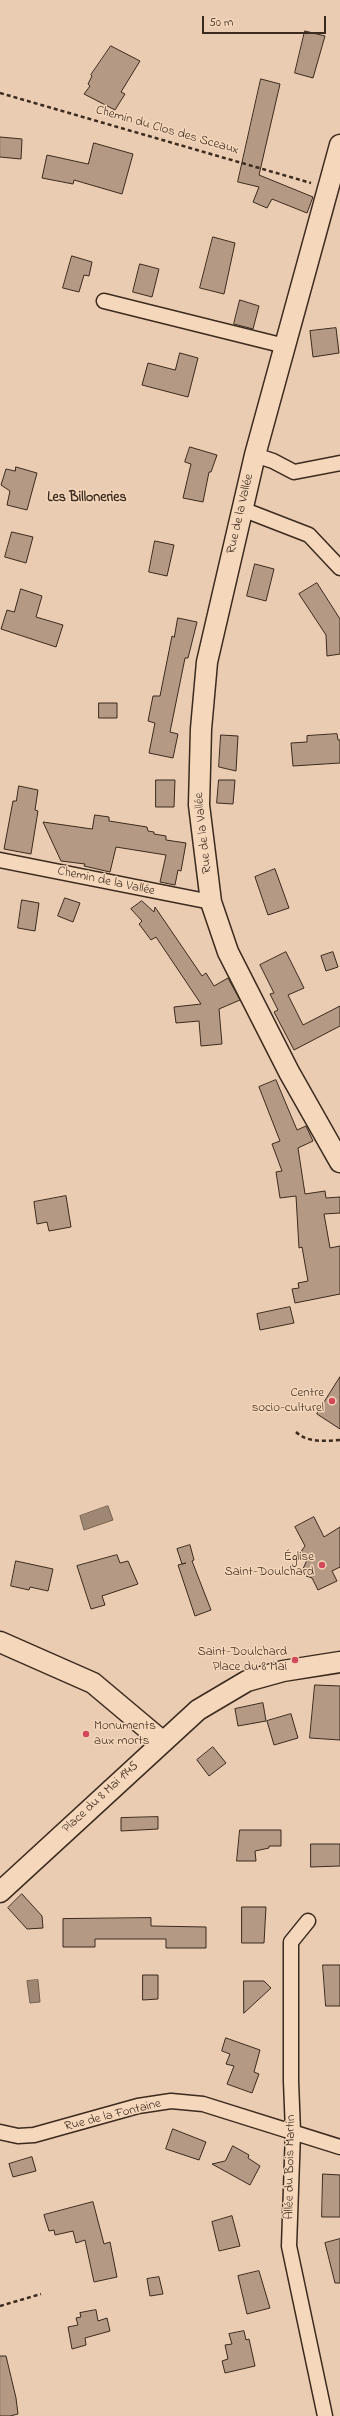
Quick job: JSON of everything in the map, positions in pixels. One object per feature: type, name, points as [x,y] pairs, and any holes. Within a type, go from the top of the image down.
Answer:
[{"type":"street","name":"Rue de la Vallée","points":[[340,145],[255,455],[207,662],[200,729],[199,805],[211,902],[232,959],[289,1072],[340,1162]]},
{"type":"street","points":[[104,301],[285,346]]},
{"type":"street","name":"Rue de la Vallée","points":[[255,455],[273,461],[294,472],[340,463]]},
{"type":"street","points":[[242,510],[310,535],[340,568]]},
{"type":"street","name":"Chemin de la Vallée","points":[[0,860],[211,902]]},
{"type":"street","points":[[0,1642],[93,1682],[162,1741]]},
{"type":"street","name":"Place du 8 Mai 1945","points":[[0,1892],[162,1741],[198,1710],[247,1681],[284,1671],[340,1662]]},
{"type":"street","name":"Allée du Bois Martin","points":[[308,1920],[291,1942],[291,2081],[294,2132],[289,2246],[325,2416]]},
{"type":"street","name":"Rue de la Fontaine","points":[[0,2132],[18,2136],[34,2135],[138,2106],[170,2101],[203,2104],[340,2147]]},
{"type":"path","name":"Chemin du Clos des Sceaux","points":[[0,93],[329,188]]},
{"type":"path","points":[[296,1432],[304,1439],[326,1441],[340,1440]]},
{"type":"path","points":[[0,2306],[41,2294]]},
{"type":"shaded area","points":[[108,1506],[113,1520],[84,1530],[80,1516]]},
{"type":"shaded area","points":[[38,1980],[40,2002],[30,2003],[27,1981]]},
{"type":"building","points":[[305,31],[325,36],[313,78],[295,73]]},
{"type":"building","points":[[111,46],[140,61],[121,92],[125,94],[115,110],[84,94],[90,86],[88,84],[92,76],[91,75]]},
{"type":"building","points":[[261,79],[280,84],[259,175],[313,197],[307,213],[272,199],[267,208],[253,202],[259,187],[238,182]]},
{"type":"building","points":[[0,137],[22,139],[21,159],[0,157]]},
{"type":"building","points":[[94,143],[133,154],[122,194],[74,180],[73,184],[42,178],[47,155],[88,164]]},
{"type":"building","points":[[213,237],[235,243],[224,294],[200,288]]},
{"type":"building","points":[[72,256],[92,262],[89,276],[84,275],[79,292],[63,288]]},
{"type":"building","points":[[140,264],[159,269],[152,297],[133,292]]},
{"type":"building","points":[[240,300],[259,306],[253,329],[234,324]]},
{"type":"building","points":[[336,328],[339,353],[313,357],[310,331]]},
{"type":"building","points":[[180,353],[198,358],[188,397],[142,385],[148,363],[175,370]]},
{"type":"building","points":[[190,447],[217,455],[211,472],[209,472],[203,502],[183,498],[191,464],[185,462]]},
{"type":"building","points":[[16,467],[37,473],[27,510],[7,505],[10,491],[1,485],[6,469],[15,471]]},
{"type":"building","points":[[12,532],[33,537],[26,563],[5,557]]},
{"type":"building","points":[[155,541],[174,545],[167,576],[149,572]]},
{"type":"building","points":[[255,564],[274,569],[266,601],[247,596]]},
{"type":"building","points":[[317,583],[340,619],[340,654],[327,656],[326,635],[299,594]]},
{"type":"building","points":[[21,589],[42,596],[36,617],[63,625],[56,647],[1,629],[7,610],[14,612]]},
{"type":"building","points":[[178,618],[197,622],[188,658],[185,658],[170,732],[178,734],[173,758],[149,753],[155,723],[148,721],[153,696],[160,696],[172,636],[174,637]]},
{"type":"building","points":[[99,703],[117,703],[117,718],[99,718]]},
{"type":"building","points":[[337,734],[338,740],[340,740],[340,763],[293,766],[291,743],[307,742],[307,736]]},
{"type":"building","points":[[221,735],[238,736],[236,771],[219,767]]},
{"type":"building","points":[[156,780],[175,780],[174,807],[156,807]]},
{"type":"building","points":[[219,780],[235,780],[233,804],[217,803]]},
{"type":"building","points":[[19,786],[38,790],[35,810],[38,811],[31,854],[4,849],[13,801],[16,801]]},
{"type":"building","points":[[95,815],[109,817],[109,821],[147,827],[148,831],[154,832],[154,834],[166,836],[166,840],[186,843],[181,871],[178,870],[175,885],[160,882],[166,855],[116,847],[110,872],[84,866],[85,864],[61,861],[43,822],[92,829]]},
{"type":"building","points":[[275,869],[289,908],[268,915],[255,877]]},
{"type":"building","points":[[65,898],[80,903],[73,922],[58,916]]},
{"type":"building","points":[[22,900],[39,903],[35,931],[18,928]]},
{"type":"building","points":[[142,901],[154,912],[155,907],[202,976],[206,973],[214,986],[228,978],[240,1000],[219,1009],[222,1044],[201,1046],[199,1021],[176,1023],[174,1007],[201,1004],[156,937],[151,940],[139,924],[142,921],[131,909]]},
{"type":"building","points":[[286,952],[304,988],[288,995],[303,1025],[340,1006],[340,1026],[294,1050],[274,1012],[278,1010],[270,994],[274,993],[260,965]]},
{"type":"building","points":[[333,952],[338,967],[326,971],[321,956]]},
{"type":"building","points":[[276,1080],[297,1130],[306,1126],[313,1141],[298,1148],[305,1194],[325,1191],[326,1198],[340,1197],[340,1213],[324,1214],[330,1248],[340,1246],[340,1294],[295,1303],[292,1289],[299,1288],[298,1283],[308,1281],[302,1247],[299,1248],[296,1196],[280,1198],[276,1172],[282,1171],[272,1144],[280,1141],[259,1087]]},
{"type":"building","points":[[66,1196],[71,1227],[49,1231],[47,1222],[37,1224],[34,1202]]},
{"type":"building","points":[[290,1307],[294,1323],[260,1330],[257,1314]]},
{"type":"building","name":"Centre socio-culturel","points":[[340,1377],[340,1429],[317,1414]]},
{"type":"building","points":[[314,1517],[324,1537],[340,1527],[340,1567],[332,1571],[337,1581],[318,1590],[312,1578],[306,1576],[302,1571],[307,1560],[300,1553],[305,1546],[295,1527]]},
{"type":"building","points":[[190,1545],[194,1560],[192,1561],[211,1610],[195,1616],[178,1565],[182,1564],[177,1549]]},
{"type":"building","points":[[117,1555],[120,1563],[128,1561],[138,1584],[102,1596],[105,1605],[91,1609],[77,1566]]},
{"type":"building","points":[[16,1561],[53,1569],[48,1591],[30,1587],[29,1590],[11,1586]]},
{"type":"building","points":[[315,1685],[340,1686],[340,1740],[310,1738]]},
{"type":"building","points":[[263,1703],[266,1721],[238,1726],[235,1709]]},
{"type":"building","points":[[291,1714],[298,1738],[274,1745],[267,1721]]},
{"type":"building","points":[[213,1747],[226,1763],[209,1776],[197,1760]]},
{"type":"building","points":[[158,1817],[158,1829],[121,1831],[121,1818]]},
{"type":"building","points":[[240,1830],[281,1830],[281,1846],[269,1846],[269,1848],[255,1851],[256,1861],[237,1861]]},
{"type":"building","points":[[311,1844],[340,1844],[340,1866],[311,1867]]},
{"type":"building","points":[[22,1894],[42,1916],[43,1928],[27,1929],[8,1908]]},
{"type":"building","points":[[242,1907],[266,1907],[264,1943],[242,1943]]},
{"type":"building","points":[[151,1918],[151,1926],[206,1927],[206,1948],[166,1948],[166,1939],[95,1939],[95,1947],[63,1947],[63,1919]]},
{"type":"building","points":[[323,1965],[340,1965],[340,2006],[326,2006]]},
{"type":"building","points":[[143,1975],[158,1975],[158,1999],[143,2000]]},
{"type":"building","points":[[244,1981],[264,1981],[271,1988],[244,2013]]},
{"type":"building","points":[[226,2038],[260,2050],[254,2072],[259,2074],[252,2093],[227,2084],[234,2066],[226,2064],[230,2054],[222,2051]]},
{"type":"building","points":[[173,2129],[206,2142],[199,2160],[166,2149]]},
{"type":"building","points":[[233,2146],[249,2155],[248,2158],[260,2166],[250,2185],[212,2164],[225,2161]]},
{"type":"building","points":[[32,2157],[36,2171],[13,2177],[9,2164]]},
{"type":"building","points":[[323,2174],[340,2175],[340,2217],[322,2217]]},
{"type":"building","points":[[93,2202],[104,2244],[110,2242],[117,2277],[94,2282],[85,2240],[76,2243],[73,2231],[55,2235],[54,2230],[49,2231],[44,2215]]},
{"type":"building","points":[[232,2216],[240,2246],[219,2251],[212,2222]]},
{"type":"building","points":[[340,2239],[340,2283],[335,2283],[325,2243]]},
{"type":"building","points":[[259,2271],[270,2308],[247,2314],[238,2276]]},
{"type":"building","points":[[159,2277],[163,2294],[150,2296],[147,2279]]},
{"type":"building","points":[[96,2310],[98,2321],[107,2318],[110,2331],[85,2338],[86,2345],[72,2349],[68,2327],[78,2325],[76,2318],[81,2317],[80,2313]]},
{"type":"building","points":[[244,2331],[246,2340],[249,2339],[255,2366],[225,2373],[222,2361],[228,2359],[225,2345],[232,2344],[229,2334]]},
{"type":"building","points":[[0,2356],[6,2356],[16,2398],[18,2414],[10,2416],[0,2416]]},
{"type":"place","name":"Centre socio-culturel","points":[[332,1401]]},
{"type":"place","name":"Église Saint-Doulchard","points":[[322,1565]]},
{"type":"place","name":"Saint-Doulchard Place du 8 Mai","points":[[295,1660]]},
{"type":"place","name":"Monuments aux morts","points":[[86,1734]]},
{"type":"district","name":"Les Billoneries","points":[[87,499]]}]
